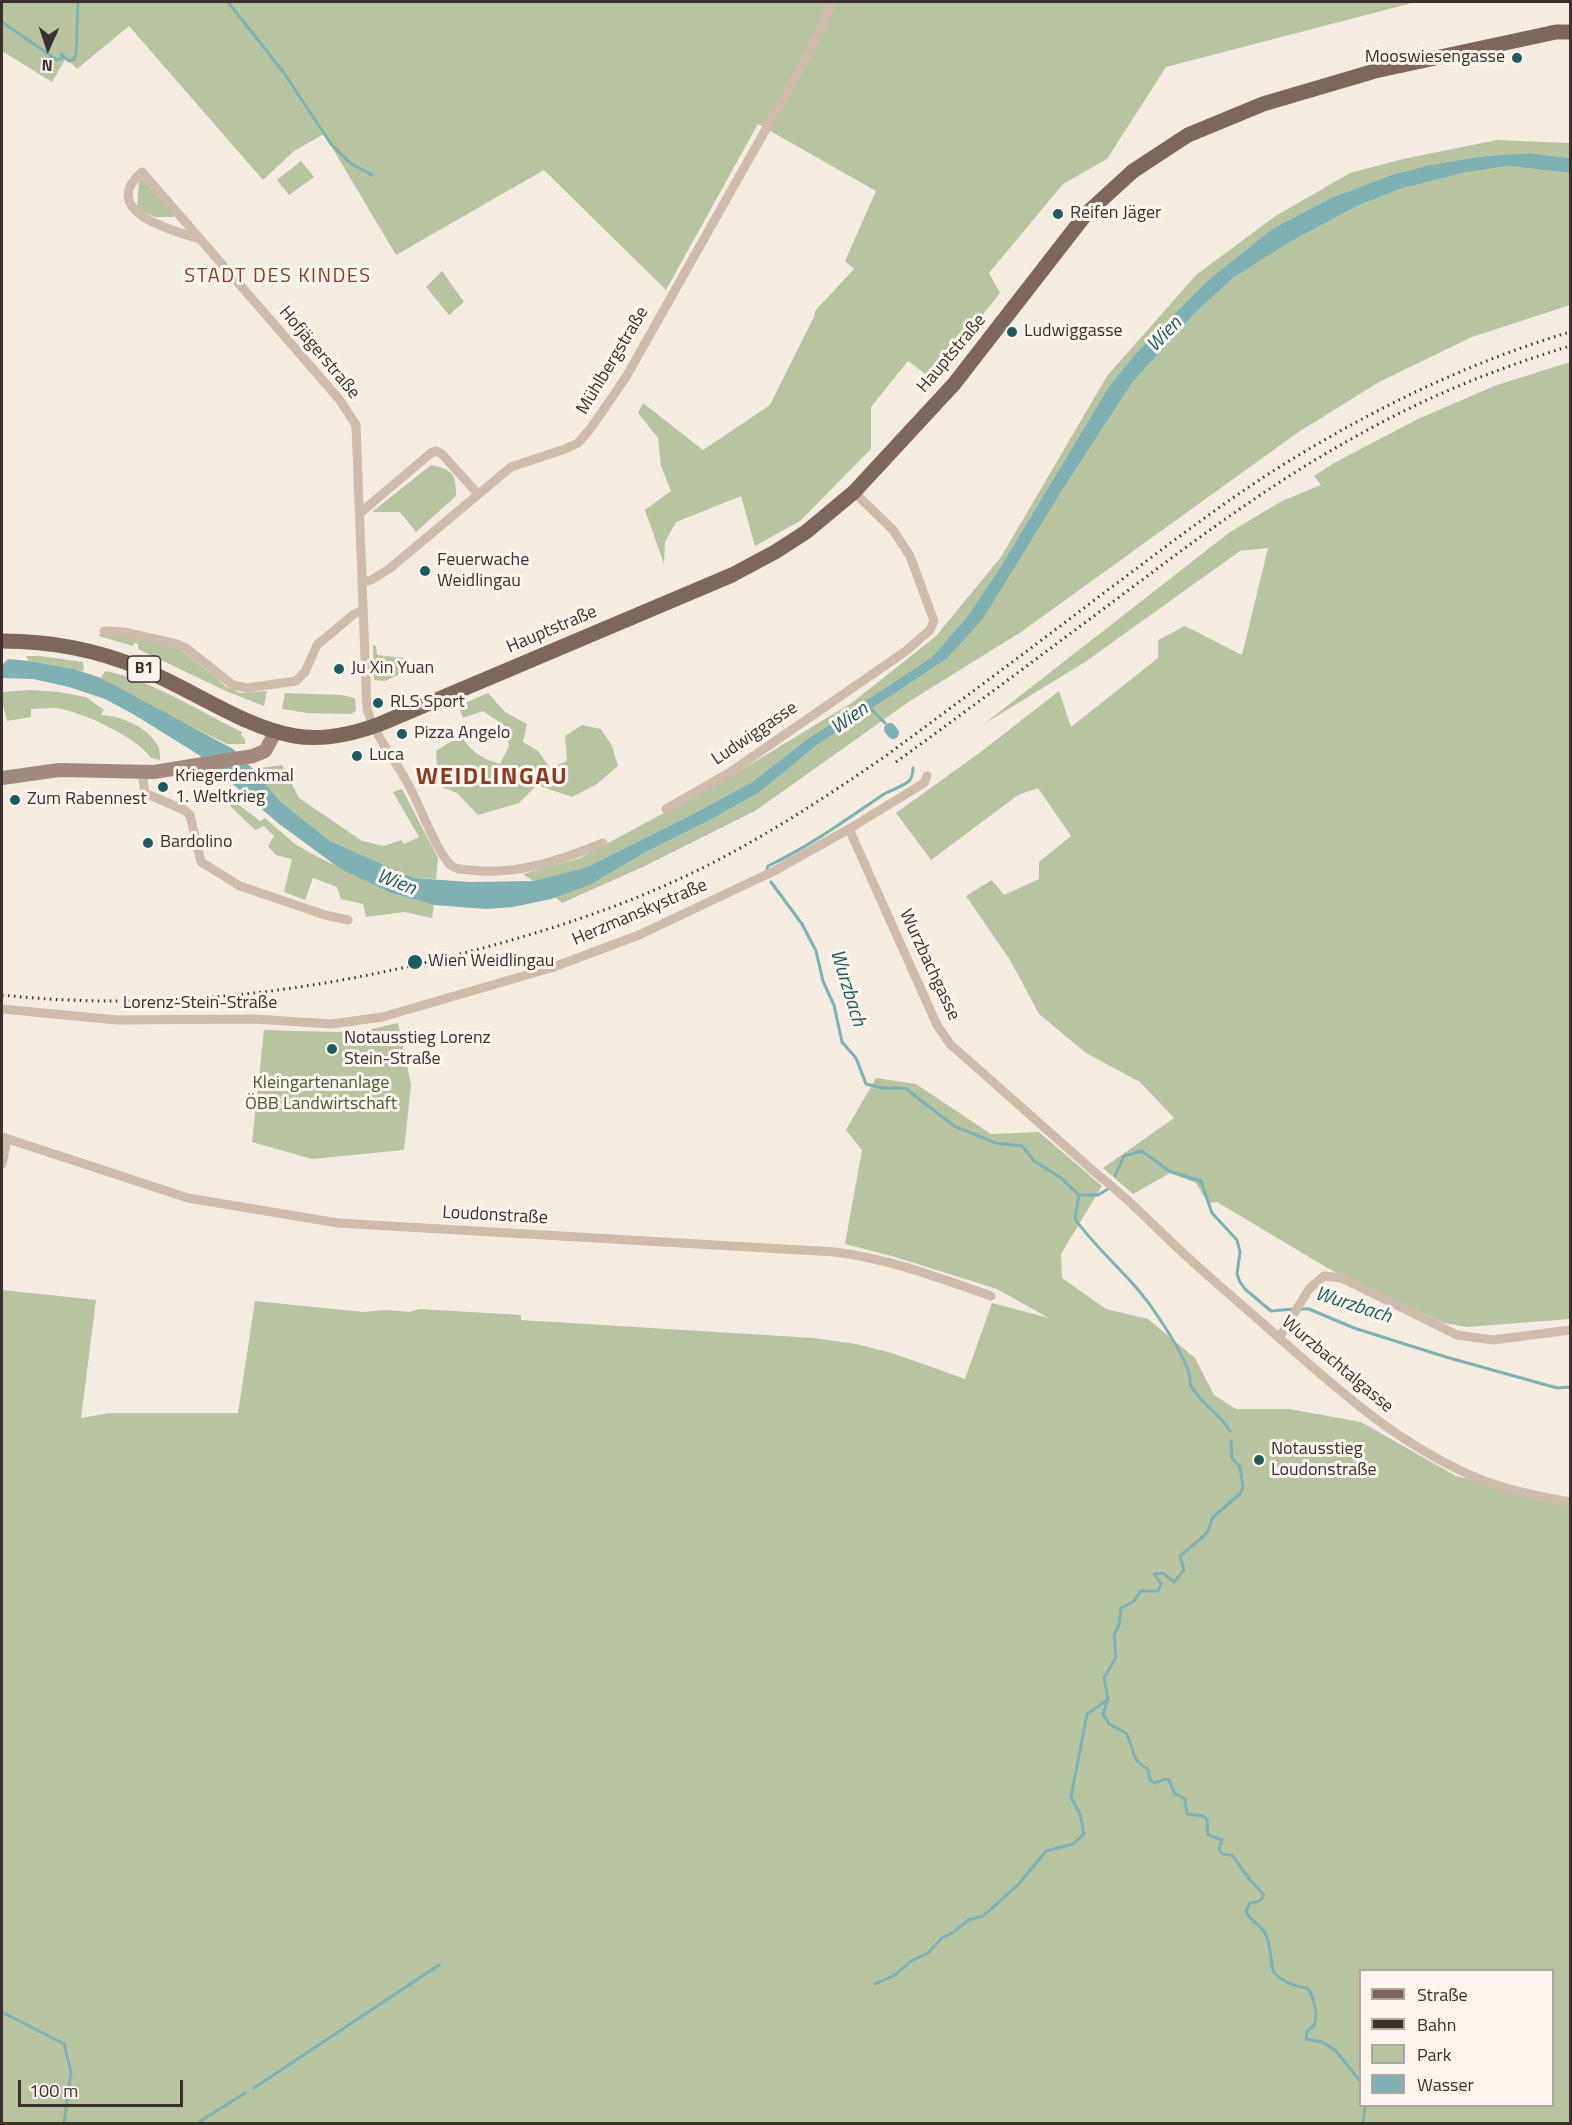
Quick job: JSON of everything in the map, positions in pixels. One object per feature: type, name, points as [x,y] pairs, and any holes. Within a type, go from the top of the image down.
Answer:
[{"type":"main road","name":"B1","points":[[1563,32],[1570,25]]},
{"type":"main road","name":"Hauptstraße","points":[[374,726],[732,575],[806,532],[854,492],[954,384],[1086,214],[1133,171],[1188,135],[1263,104],[1375,71],[1563,32]]},
{"type":"main road","name":"B1","points":[[2,641],[44,643],[103,654],[153,673],[249,721],[294,736],[319,737],[350,734],[374,726]]},
{"type":"main road","points":[[2,778],[66,770],[142,773],[253,756],[265,751],[276,731]]},
{"type":"street","name":"Mühlbergstraße","points":[[363,582],[389,569],[511,467],[578,443],[591,428],[626,377],[806,58],[833,2]]},
{"type":"street","name":"Hofjägerstraße","points":[[200,239],[160,227],[132,207],[128,195],[132,180],[142,172],[339,399],[356,425],[363,582]]},
{"type":"street","points":[[360,513],[436,451],[442,454],[478,494]]},
{"type":"street","name":"Ludwiggasse","points":[[666,809],[729,773],[906,651],[930,630],[933,621],[910,556],[893,530],[854,492]]},
{"type":"street","points":[[363,582],[366,703],[374,726],[409,784],[438,846],[450,865],[455,868],[482,872],[515,870],[562,859],[603,843]]},
{"type":"street","points":[[104,631],[124,632],[177,644],[186,648],[233,685],[247,688],[296,681],[305,672],[317,645],[354,614],[363,610]]},
{"type":"street","points":[[142,773],[145,794],[184,810],[190,815],[201,862],[240,886],[325,915],[348,920]]},
{"type":"street","points":[[849,829],[924,783],[927,776]]},
{"type":"street","name":"Herzmanskystraße","points":[[397,1013],[573,960],[639,935],[774,871],[849,829]]},
{"type":"street","name":"Wurzbachgasse","points":[[849,829],[937,1025],[950,1044],[1119,1191]]},
{"type":"street","name":"Lorenz-Stein-Straße","points":[[2,1009],[117,1020],[254,1019],[332,1024],[363,1021],[397,1013]]},
{"type":"street","points":[[2,1164],[4,1138]]},
{"type":"street","name":"Loudonstraße","points":[[4,1138],[188,1198],[338,1223],[835,1252],[868,1256],[900,1264],[991,1296]]},
{"type":"street","name":"Wurzbachtalgasse","points":[[1119,1191],[1323,1378],[1381,1424],[1440,1461],[1483,1480],[1521,1492],[1570,1502]]},
{"type":"street","points":[[1279,1338],[1309,1289],[1324,1276],[1342,1278],[1457,1335],[1492,1340],[1570,1330]]},
{"type":"green space","points":[[2,2],[1416,2],[1166,67],[1107,159],[1063,184],[989,273],[1000,293],[932,379],[908,361],[871,407],[871,449],[800,521],[755,546],[741,496],[676,522],[665,542],[664,564],[645,510],[671,491],[661,466],[658,438],[638,413],[643,403],[703,450],[770,405],[815,311],[854,269],[845,261],[876,191],[758,124],[666,290],[544,170],[396,255],[324,134],[294,151],[263,180],[129,26],[77,69],[66,58],[52,82],[2,51]]},
{"type":"green space","points":[[1497,140],[1570,143],[1570,158],[1529,153],[1485,156],[1429,165],[1391,175],[1331,198],[1272,229],[1207,281],[1137,352],[1110,385],[998,571],[967,617],[932,657],[806,740],[752,782],[695,813],[587,867],[533,881],[523,874],[580,858],[718,784],[853,702],[936,636],[1001,557],[1107,376],[1196,275],[1274,217],[1350,173],[1403,159]]},
{"type":"green space","points":[[301,161],[314,177],[289,195],[277,180]]},
{"type":"green space","points":[[1508,166],[1570,173],[1570,305],[1472,337],[1379,382],[1297,433],[1021,632],[910,701],[755,811],[645,866],[562,903],[555,897],[590,885],[646,852],[760,792],[817,745],[945,660],[1061,492],[1132,383],[1196,312],[1233,278],[1290,242],[1357,206],[1400,189],[1462,173]]},
{"type":"green space","points":[[142,179],[174,215],[173,217],[155,217],[137,208],[139,181]]},
{"type":"green space","points":[[442,271],[464,302],[449,315],[426,287]]},
{"type":"green space","points":[[1570,362],[1570,1319],[1467,1327],[1444,1323],[1331,1270],[1217,1202],[1208,1203],[1196,1183],[1170,1173],[1133,1194],[1103,1168],[1174,1118],[1140,1082],[1086,1053],[1039,1014],[1010,960],[966,896],[992,880],[1004,895],[1039,879],[1039,862],[1071,836],[1038,788],[1018,795],[931,860],[896,813],[982,751],[1059,691],[1071,727],[1158,658],[1158,640],[1185,626],[1242,655],[1268,548],[1240,551],[1085,662],[984,724],[1230,532],[1282,501],[1321,485],[1314,476],[1334,463],[1418,419],[1497,385]]},
{"type":"green space","points":[[431,465],[452,474],[456,496],[416,532],[400,512],[372,512]]},
{"type":"green space","points":[[99,634],[125,636],[178,648],[225,686],[240,693],[267,691],[264,706],[226,691],[138,649],[138,644],[134,643],[133,646],[99,636]]},
{"type":"green space","points":[[373,645],[376,646],[377,655],[404,658],[410,664],[413,662],[417,666],[385,681],[374,680]]},
{"type":"green space","points":[[26,656],[83,662],[84,671],[29,661]]},
{"type":"green space","points":[[105,671],[157,689],[242,732],[245,744],[227,744],[150,706],[101,678]]},
{"type":"green space","points":[[32,690],[86,697],[104,710],[101,715],[125,720],[148,733],[159,747],[160,760],[151,758],[134,742],[107,726],[77,713],[54,708],[31,709],[31,717],[7,721],[2,692]]},
{"type":"green space","points":[[285,693],[342,695],[355,698],[356,710],[352,714],[307,713],[282,709]]},
{"type":"green space","points":[[488,693],[505,712],[527,724],[523,742],[538,751],[550,768],[567,761],[565,736],[582,725],[601,729],[612,746],[618,766],[597,784],[572,797],[537,785],[519,803],[478,815],[457,793],[442,787],[437,769],[436,751],[461,735],[468,746],[478,754],[500,764],[509,746],[504,725],[483,711],[463,718],[458,706]]},
{"type":"green space","points":[[282,765],[299,798],[362,841],[384,846],[401,840],[404,844],[419,837],[393,792],[402,789],[438,858],[436,879],[414,878],[330,841],[280,801],[253,769]]},
{"type":"green space","points":[[226,795],[260,821],[265,818],[295,844],[314,855],[391,893],[434,905],[432,918],[404,912],[366,917],[363,904],[341,899],[337,887],[313,878],[305,900],[284,892],[292,859],[276,855],[268,846],[274,836],[264,826],[255,830],[222,798]]},
{"type":"green space","name":"Kleingartenanlage ÖBB Landwirtschaft","points":[[398,1023],[411,1085],[404,1150],[312,1159],[252,1142],[264,1030],[363,1031]]},
{"type":"green space","points":[[876,1078],[916,1084],[991,1134],[1039,1132],[1102,1186],[1061,1254],[1062,1278],[1106,1309],[1148,1319],[1195,1358],[1214,1395],[1236,1409],[1289,1409],[1361,1422],[1456,1476],[1570,1504],[1570,2123],[2,2124],[2,1290],[96,1300],[81,1418],[110,1413],[238,1413],[255,1301],[363,1312],[386,1310],[410,1312],[419,1309],[521,1315],[521,1320],[814,1338],[856,1344],[892,1353],[965,1379],[992,1303],[1049,1318],[997,1289],[892,1256],[845,1244],[862,1150],[846,1130]]},
{"type":"water","name":"Wien","points":[[1529,153],[1570,158],[1570,173],[1508,166],[1462,173],[1400,189],[1357,206],[1290,242],[1233,278],[1196,312],[1132,383],[982,620],[945,660],[817,745],[760,792],[646,852],[590,885],[551,899],[513,907],[486,909],[434,905],[391,893],[339,868],[278,823],[199,755],[133,714],[105,699],[69,687],[33,679],[2,678],[2,665],[8,659],[74,669],[101,678],[233,749],[280,801],[330,841],[414,878],[470,882],[533,881],[587,867],[752,782],[806,740],[932,657],[967,617],[998,571],[1110,385],[1137,352],[1207,281],[1272,229],[1331,198],[1391,175],[1429,165],[1485,156]]},
{"type":"waterway","points":[[61,54],[69,61],[76,55],[78,2]]},
{"type":"waterway","points":[[228,2],[284,73],[331,144],[350,163],[372,175]]},
{"type":"waterway","points":[[2,22],[57,60],[64,57]]},
{"type":"waterway","name":"Wurzbach","points":[[869,707],[885,723]]},
{"type":"waterway","name":"Wurzbach","points":[[890,729],[893,733]]},
{"type":"waterway","name":"Wurzbach","points":[[767,869],[768,866],[813,841],[884,794],[909,781],[913,768]]},
{"type":"waterway","name":"Wurzbach","points":[[771,882],[802,924],[816,951],[823,981],[834,1005],[842,1042],[856,1058],[866,1084],[883,1088],[905,1088],[954,1126],[996,1143],[1022,1146],[1034,1161],[1061,1178],[1079,1195],[1098,1195],[1108,1189]]},
{"type":"waterway","name":"Wurzbach","points":[[1115,1176],[1124,1156],[1142,1151],[1169,1171],[1201,1181],[1212,1213],[1237,1240],[1240,1252],[1237,1274],[1245,1289],[1271,1311],[1294,1309]]},
{"type":"waterway","points":[[1079,1195],[1075,1219],[1150,1305],[1182,1357],[1190,1375],[1191,1386],[1230,1431]]},
{"type":"waterway","name":"Wurzbach","points":[[1300,1309],[1309,1309],[1354,1328],[1446,1357],[1557,1388],[1570,1387]]},
{"type":"waterway","points":[[1231,1441],[1232,1458],[1240,1467],[1243,1487],[1240,1494],[1213,1517],[1207,1533],[1180,1556],[1184,1570],[1174,1582],[1163,1573],[1154,1574],[1161,1584],[1158,1591],[1141,1591],[1133,1602],[1121,1608],[1119,1625],[1114,1635],[1116,1657],[1104,1678],[1108,1699],[1103,1714],[1109,1724],[1126,1733],[1138,1762],[1148,1769],[1150,1780],[1155,1783],[1165,1779],[1169,1780],[1175,1794],[1185,1799],[1187,1814],[1203,1816],[1207,1819],[1208,1835],[1222,1840],[1219,1849],[1221,1853],[1232,1855],[1264,1895],[1260,1901],[1250,1903],[1246,1912],[1265,1933],[1273,1971],[1276,1975],[1291,1984],[1307,1988],[1311,1995],[1316,2011],[1315,2021],[1307,2031],[1306,2039],[1322,2042],[1335,2050],[1359,2080]]},
{"type":"waterway","points":[[875,1984],[895,1975],[911,1961],[928,1953],[942,1938],[954,1932],[968,1920],[983,1916],[1018,1885],[1046,1851],[1073,1844],[1084,1834],[1080,1814],[1071,1797],[1087,1714],[1107,1700]]},
{"type":"waterway","points":[[254,2088],[439,1965]]},
{"type":"waterway","points":[[2,2012],[64,2044],[71,2072],[64,2124]]},
{"type":"waterway","points":[[196,2124],[245,2093]]},
{"type":"waterway","points":[[1363,2124],[1365,2107]]},
{"type":"railway","points":[[2,995],[61,1000],[120,1001],[236,995],[295,988],[353,978],[468,952],[553,927],[636,898],[690,874],[766,833],[887,755],[1198,523],[1245,489],[1294,458],[1360,420],[1428,386],[1498,356],[1570,332]]},
{"type":"railway","points":[[896,762],[1209,530],[1299,470],[1387,420],[1438,395],[1490,373],[1570,346]]},
{"type":"place","name":"Mooswiesengasse","points":[[1517,58]]},
{"type":"place","name":"Reifen Jäger","points":[[1058,214]]},
{"type":"place","name":"Ludwiggasse","points":[[1012,332]]},
{"type":"place","name":"Feuerwache Weidlingau","points":[[425,571]]},
{"type":"place","name":"Ju Xin Yuan","points":[[339,669]]},
{"type":"place","name":"RLS Sport","points":[[378,703]]},
{"type":"place","name":"Pizza Angelo","points":[[402,734]]},
{"type":"place","name":"Luca","points":[[357,756]]},
{"type":"place","name":"Kriegerdenkmal 1. Weltkrieg","points":[[163,787]]},
{"type":"place","name":"Zum Rabennest","points":[[15,800]]},
{"type":"place","name":"Bardolino","points":[[148,843]]},
{"type":"place","name":"Wien Weidlingau","points":[[415,962]]},
{"type":"place","name":"Notausstieg Lorenz Stein-Straße","points":[[332,1049]]},
{"type":"place","name":"Notausstieg Loudonstraße","points":[[1259,1460]]},
{"type":"district","name":"STADT DES KINDES","points":[[278,277]]},
{"type":"district","name":"WEIDLINGAU","points":[[492,778]]}]
